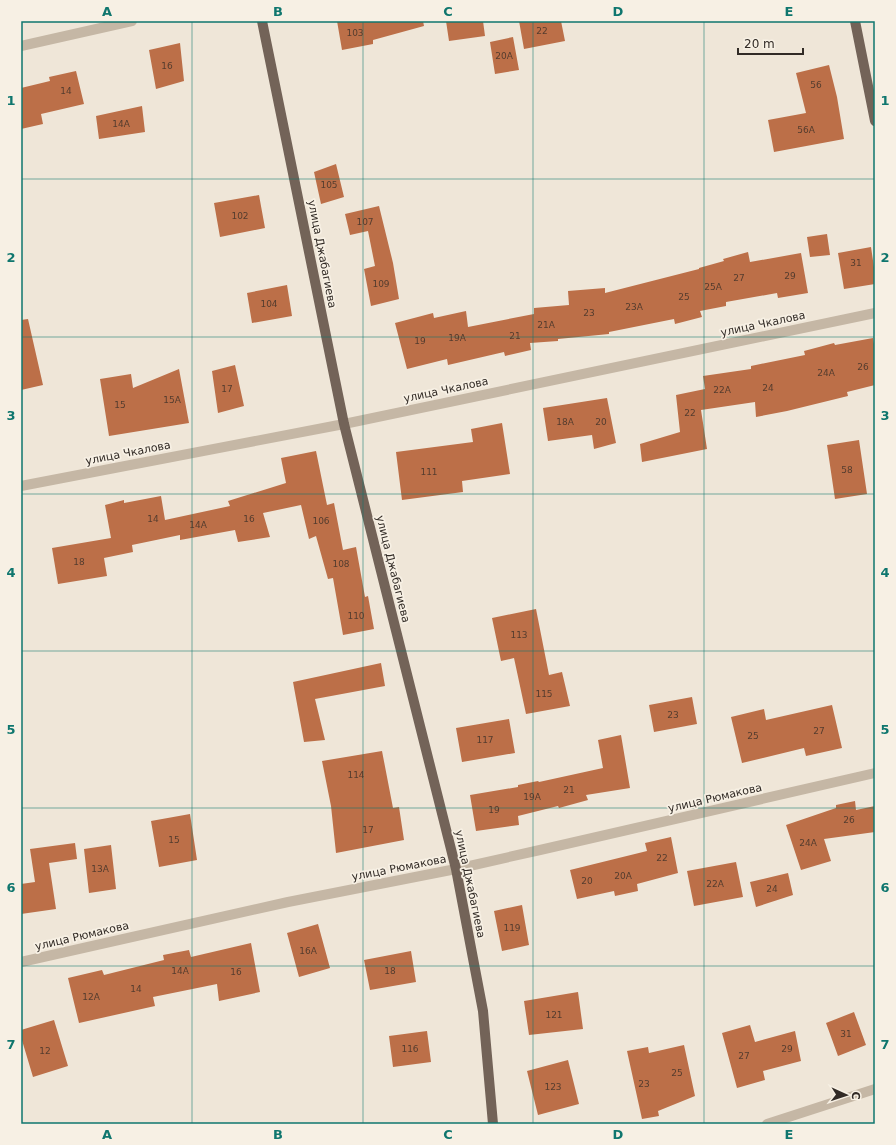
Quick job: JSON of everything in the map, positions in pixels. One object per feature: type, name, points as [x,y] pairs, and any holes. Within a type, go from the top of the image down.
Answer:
[{"type":"main road","name":"улица Джабагиева","points":[[262,21],[344,424],[456,869],[483,1011],[493,1124]]},
{"type":"main road","points":[[855,21],[875,121]]},
{"type":"street","points":[[21,46],[132,21]]},
{"type":"street","name":"улица Чкалова","points":[[21,486],[344,424],[875,313]]},
{"type":"street","name":"улица Рюмакова","points":[[21,962],[288,902],[456,869],[875,774]]},
{"type":"street","points":[[767,1124],[875,1089]]},
{"type":"building","points":[[337,21],[423,21],[424,26],[373,40],[373,44],[342,50]]},
{"type":"building","points":[[446,21],[483,21],[485,36],[449,41]]},
{"type":"building","points":[[519,21],[561,21],[565,41],[524,49]]},
{"type":"building","points":[[513,37],[519,70],[495,74],[490,42]]},
{"type":"building","points":[[180,43],[184,81],[156,89],[149,50]]},
{"type":"building","points":[[829,65],[837,97],[844,139],[774,152],[768,120],[806,113],[796,73]]},
{"type":"building","points":[[76,71],[84,104],[41,114],[43,124],[21,129],[21,88],[50,81],[49,77]]},
{"type":"building","points":[[142,106],[145,132],[99,139],[96,116]]},
{"type":"building","points":[[336,164],[344,197],[321,204],[314,172]]},
{"type":"building","points":[[259,195],[265,228],[220,237],[214,203]]},
{"type":"building","points":[[379,206],[393,263],[399,299],[371,306],[364,269],[375,266],[368,231],[350,235],[345,214]]},
{"type":"building","points":[[827,234],[830,255],[810,257],[807,237]]},
{"type":"building","points":[[871,247],[875,284],[844,289],[838,253]]},
{"type":"building","points":[[748,252],[750,262],[801,253],[808,293],[778,298],[777,293],[726,302],[726,306],[700,311],[702,317],[675,324],[674,319],[609,332],[609,334],[530,343],[531,350],[505,356],[504,352],[448,365],[447,359],[407,369],[395,323],[433,313],[434,318],[466,311],[468,327],[534,314],[534,308],[569,305],[568,291],[605,288],[605,293],[699,269],[724,261],[723,259]]},
{"type":"building","points":[[287,285],[292,316],[252,323],[247,293]]},
{"type":"building","points":[[28,319],[43,385],[21,390],[21,320]]},
{"type":"building","points":[[873,338],[875,350],[875,385],[847,392],[848,396],[756,417],[755,402],[701,410],[707,449],[642,462],[640,444],[680,432],[676,395],[705,389],[703,376],[751,369],[751,366],[805,355],[804,351],[834,343],[835,345]]},
{"type":"building","points":[[235,365],[244,406],[218,413],[212,371]]},
{"type":"building","points":[[179,369],[189,423],[109,436],[100,379],[131,374],[133,388]]},
{"type":"building","points":[[607,398],[616,443],[594,449],[592,435],[548,441],[543,408]]},
{"type":"building","points":[[502,423],[510,474],[462,481],[463,492],[402,500],[396,452],[473,442],[471,429]]},
{"type":"building","points":[[859,440],[867,494],[835,499],[827,445]]},
{"type":"building","points":[[316,451],[327,505],[334,503],[343,550],[356,547],[365,597],[368,596],[374,629],[343,635],[333,578],[328,579],[316,536],[309,539],[301,505],[263,513],[270,537],[238,542],[235,530],[180,540],[180,535],[132,545],[133,552],[104,558],[107,576],[58,584],[52,548],[111,538],[105,505],[124,500],[124,503],[161,496],[165,520],[230,506],[228,501],[286,483],[281,458]]},
{"type":"building","points":[[536,609],[549,675],[562,672],[570,706],[526,714],[514,658],[501,661],[492,618]]},
{"type":"building","points":[[381,663],[385,686],[315,699],[325,740],[304,742],[293,682]]},
{"type":"building","points":[[692,697],[697,724],[654,732],[649,705]]},
{"type":"building","points":[[832,705],[842,748],[806,756],[804,748],[742,763],[731,717],[764,709],[766,720]]},
{"type":"building","points":[[509,719],[515,753],[462,762],[456,728]]},
{"type":"building","points":[[621,735],[630,788],[586,795],[588,800],[559,808],[558,806],[518,816],[519,825],[476,831],[470,795],[518,787],[518,785],[603,768],[598,740]]},
{"type":"building","points":[[382,751],[393,808],[399,807],[404,840],[336,853],[331,806],[322,761]]},
{"type":"building","points":[[855,801],[856,810],[875,806],[875,832],[824,839],[831,861],[801,870],[786,825],[836,808],[836,805]]},
{"type":"building","points":[[190,814],[197,860],[159,867],[151,821]]},
{"type":"building","points":[[671,837],[678,873],[637,884],[638,891],[615,896],[614,891],[577,899],[570,870],[647,851],[645,843]]},
{"type":"building","points":[[75,843],[77,859],[49,863],[56,909],[21,914],[21,884],[35,882],[30,849]]},
{"type":"building","points":[[111,845],[116,889],[89,893],[84,849]]},
{"type":"building","points":[[736,862],[743,897],[694,906],[687,871]]},
{"type":"building","points":[[788,873],[793,895],[756,907],[750,882]]},
{"type":"building","points":[[522,905],[529,945],[502,951],[494,911]]},
{"type":"building","points":[[318,924],[330,968],[299,977],[287,933]]},
{"type":"building","points":[[251,943],[260,992],[219,1001],[217,984],[153,997],[155,1006],[79,1023],[68,978],[102,970],[104,975],[164,960],[163,955],[189,950],[191,957]]},
{"type":"building","points":[[411,951],[416,982],[370,990],[364,960]]},
{"type":"building","points":[[578,992],[583,1029],[529,1035],[524,1001]]},
{"type":"building","points":[[854,1012],[866,1045],[838,1056],[826,1023]]},
{"type":"building","points":[[54,1020],[68,1066],[33,1077],[21,1037],[21,1030]]},
{"type":"building","points":[[750,1025],[755,1042],[795,1031],[801,1061],[763,1071],[765,1080],[737,1088],[722,1033]]},
{"type":"building","points":[[427,1031],[431,1062],[393,1067],[389,1036]]},
{"type":"building","points":[[684,1045],[695,1096],[658,1111],[659,1116],[642,1119],[627,1051],[648,1047],[649,1053]]},
{"type":"building","points":[[568,1060],[579,1104],[538,1115],[527,1071]]}]
